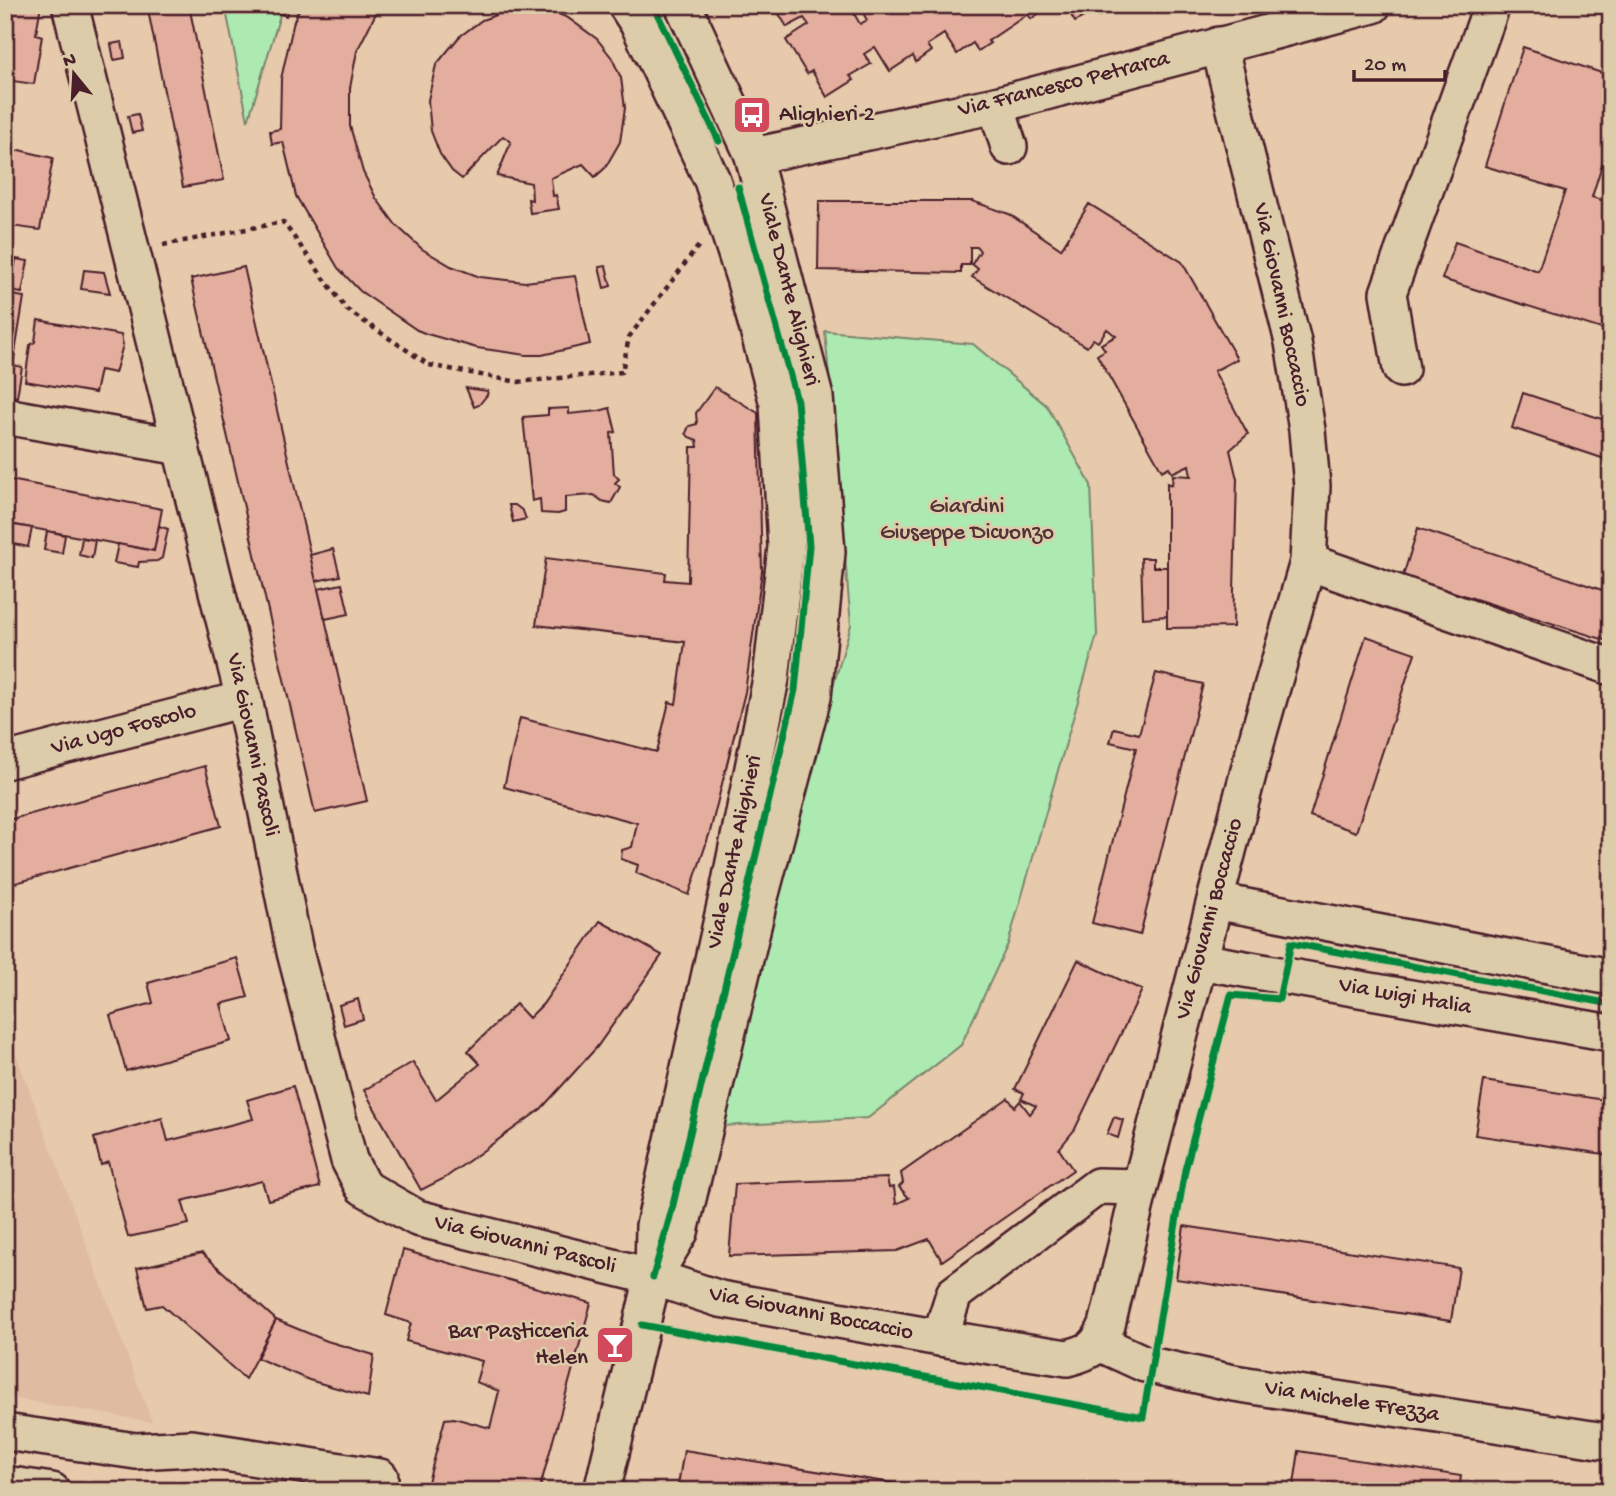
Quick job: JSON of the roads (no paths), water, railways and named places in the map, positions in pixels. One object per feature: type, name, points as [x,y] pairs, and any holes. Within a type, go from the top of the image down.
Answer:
[{"type":"street","name":"Via Giovanni Pascoli","points":[[70,5],[244,699],[295,952],[349,1160],[363,1187],[416,1218],[653,1277]]},
{"type":"street","name":"Viale Dante Alighieri","points":[[602,1487],[653,1277],[653,1226],[730,880],[771,678],[786,547],[778,404],[744,278],[709,174],[639,25],[626,5]]},
{"type":"street","name":"Viale Dante Alighieri","points":[[653,1277],[680,1232],[758,905],[813,697],[827,552],[815,397],[753,156],[682,5]]},
{"type":"street","name":"Via Francesco Petrarca","points":[[753,156],[996,104],[1373,5]]},
{"type":"street","points":[[1401,369],[1388,293],[1492,5]]},
{"type":"street","name":"Via Giovanni Boccaccio","points":[[653,1277],[720,1299],[1067,1358],[1084,1354],[1099,1343],[1107,1325],[1140,1187],[1258,736],[1308,562],[1312,486],[1307,430],[1293,342],[1253,226],[1219,45]]},
{"type":"street","points":[[996,104],[1009,146]]},
{"type":"street","points":[[709,174],[708,152],[719,141],[740,140],[753,156]]},
{"type":"street","points":[[5,416],[181,447]]},
{"type":"street","points":[[1308,562],[1611,667]]},
{"type":"street","name":"Via Ugo Foscolo","points":[[5,761],[244,699]]},
{"type":"street","points":[[1215,901],[1611,976]]},
{"type":"street","name":"Via Luigi Italia","points":[[1199,961],[1611,1034]]},
{"type":"street","points":[[940,1338],[954,1294],[1098,1186],[1140,1187]]},
{"type":"street","name":"Via Michele Frezza","points":[[1099,1343],[1145,1364],[1234,1383],[1611,1443]]},
{"type":"street","points":[[5,1432],[136,1451],[192,1448],[380,1477],[376,1491]]},
{"type":"street","points":[[5,1484],[52,1491]]},
{"type":"place","name":"Alighieri 2","points":[[752,115]]},
{"type":"place","name":"Bar Pasticceria Helen","points":[[615,1345]]},
{"type":"park label","name":"Giardini Giuseppe Dicuonzo","points":[[967,520]]}]
